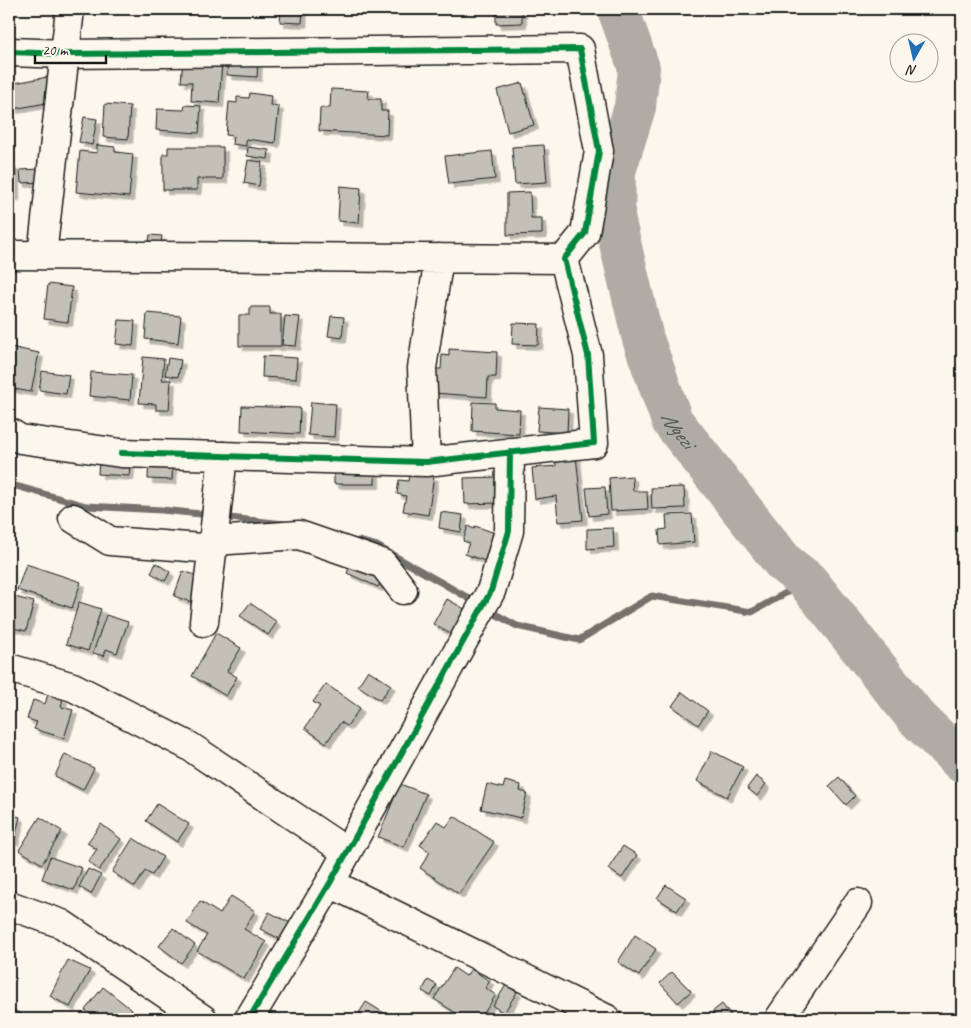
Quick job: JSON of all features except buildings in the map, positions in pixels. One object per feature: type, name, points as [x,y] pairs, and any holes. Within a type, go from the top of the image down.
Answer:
[{"type":"street","points":[[42,255],[67,54],[70,9]]},
{"type":"street","points":[[9,52],[67,54],[580,48],[599,151],[585,232],[564,259]]},
{"type":"street","points":[[9,255],[564,259]]},
{"type":"street","points":[[426,462],[422,368],[439,258]]},
{"type":"street","points":[[9,432],[20,439],[121,453],[426,462],[594,443],[588,355],[564,259]]},
{"type":"street","points":[[249,1019],[330,883],[491,591],[508,531],[510,452]]},
{"type":"street","points":[[204,622],[223,456]]},
{"type":"street","points":[[73,518],[110,541],[216,530],[299,535],[383,564],[403,590]]},
{"type":"street","points":[[9,668],[73,687],[189,746],[347,852]]},
{"type":"street","points":[[330,883],[607,1019]]},
{"type":"street","points":[[778,1019],[858,903]]},
{"type":"street","points":[[9,905],[62,924],[202,1019]]},
{"type":"waterway","name":"Ngezi","points":[[618,9],[639,68],[635,107],[615,171],[614,218],[643,339],[672,421],[784,563],[807,581],[916,717],[962,762]]},
{"type":"waterway","points":[[9,484],[86,506],[162,510],[210,515]]},
{"type":"waterway","points":[[220,517],[284,524]]},
{"type":"waterway","points":[[358,541],[377,546],[479,604]]},
{"type":"waterway","points":[[488,610],[517,626],[579,640],[652,596],[752,612],[807,581]]},
{"type":"cycle path","points":[[9,52],[67,54],[580,49],[599,151],[585,233],[564,259],[588,355],[594,443],[426,462],[121,453]]},
{"type":"cycle path","points":[[249,1019],[330,883],[491,591],[509,531],[510,452]]}]
